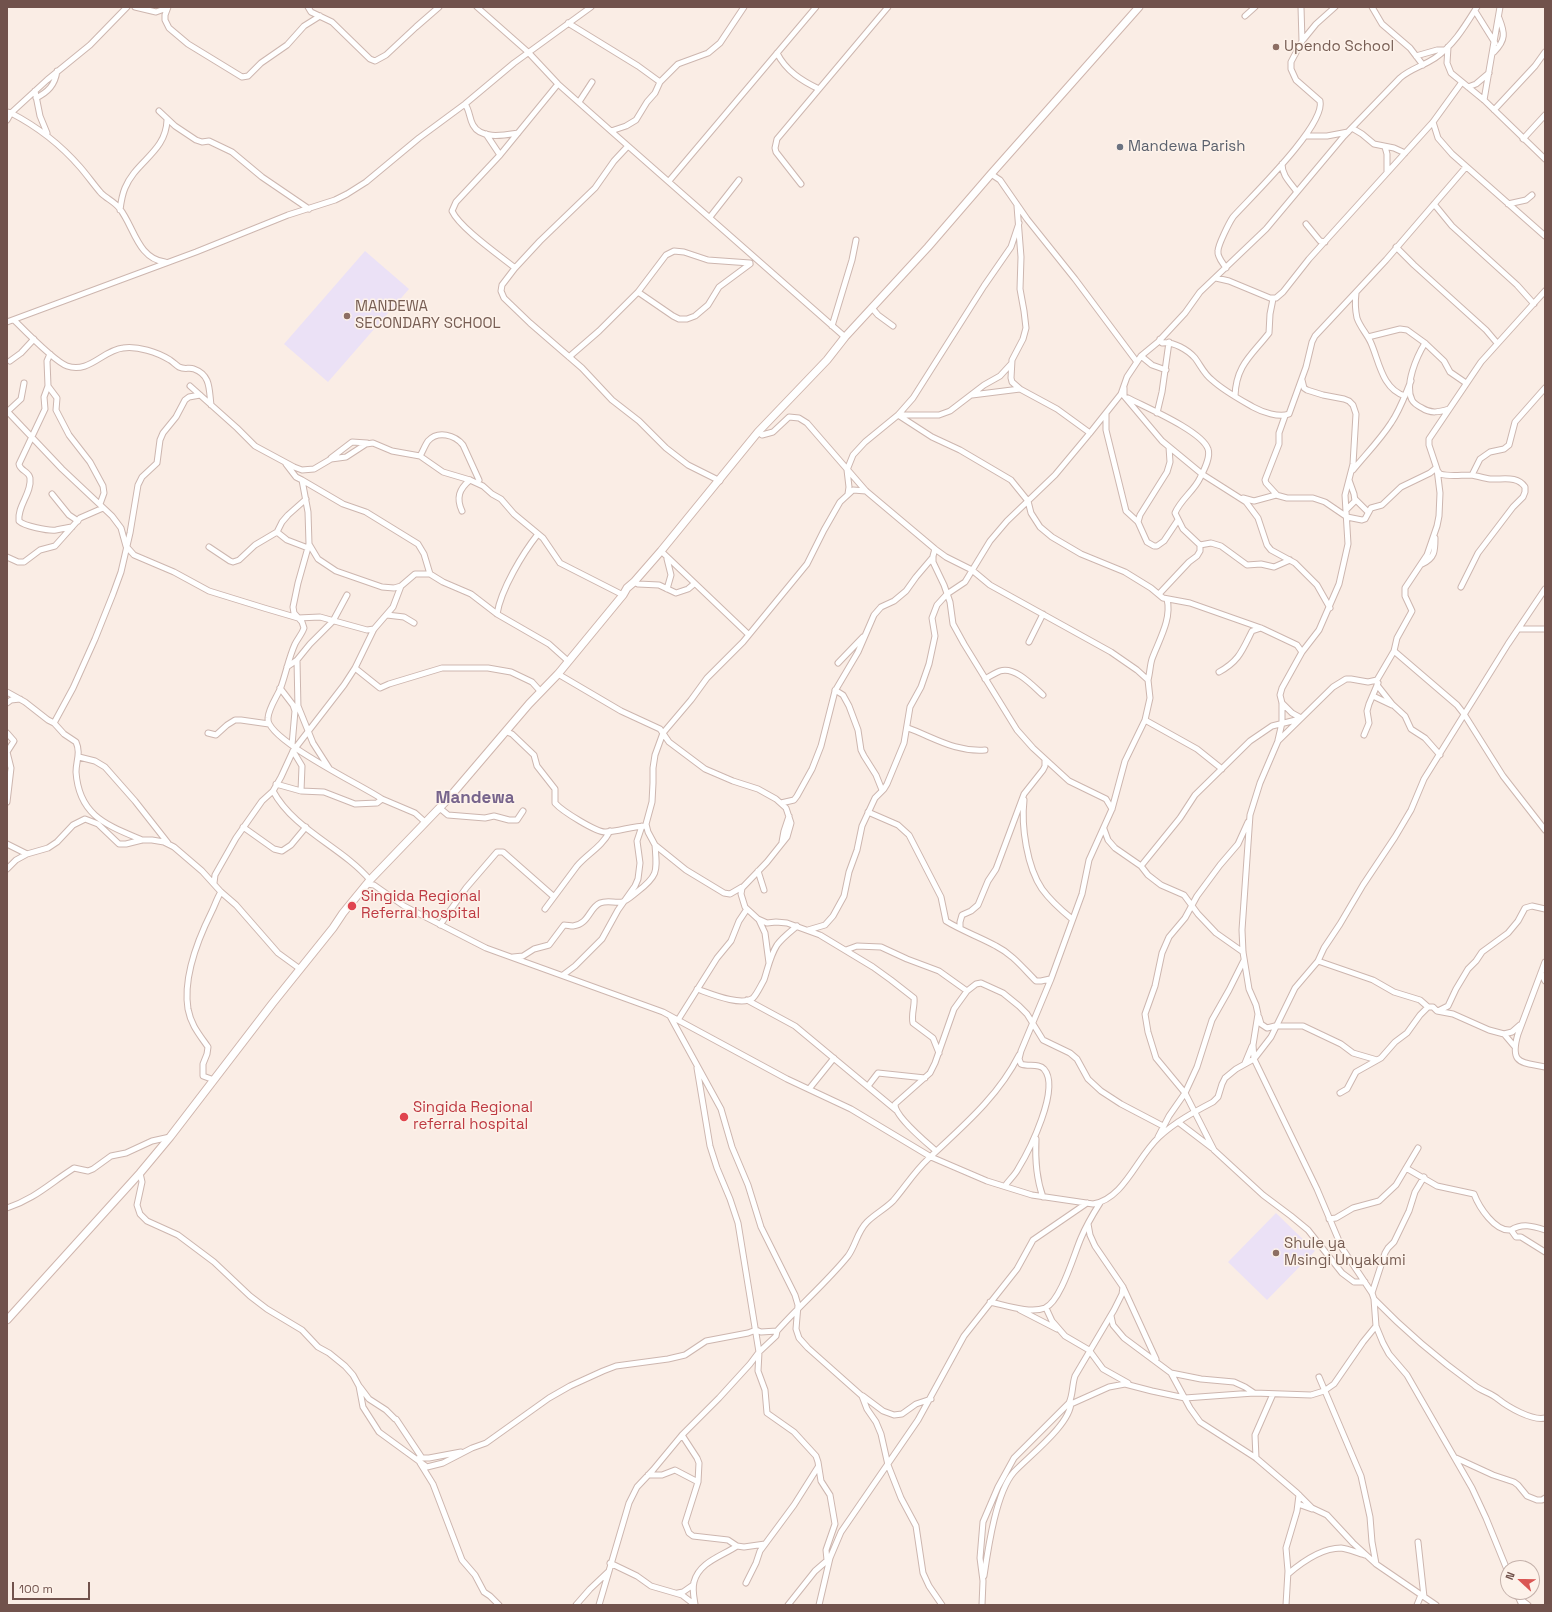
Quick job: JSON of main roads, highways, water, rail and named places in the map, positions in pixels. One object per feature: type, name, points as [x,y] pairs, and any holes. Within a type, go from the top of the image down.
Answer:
[{"type":"main road","points":[[7,1320],[140,1173],[170,1137],[369,882],[438,809],[529,704],[558,674],[623,595],[627,588],[634,582],[720,480],[758,432],[827,360],[845,337],[928,247],[1140,7]]},
{"type":"place","name":"Upendo School","points":[[1276,47]]},
{"type":"place","name":"Mandewa Parish","points":[[1120,147]]},
{"type":"place","name":"MANDEWA SECONDARY SCHOOL","points":[[347,316]]},
{"type":"place","name":"Singida Regional Referral hospital","points":[[352,906]]},
{"type":"place","name":"Singida Regional referral hospital","points":[[404,1117]]},
{"type":"place","name":"Shule ya Msingi Unyakumi","points":[[1276,1253]]},
{"type":"district","name":"Mandewa","points":[[475,798]]}]
